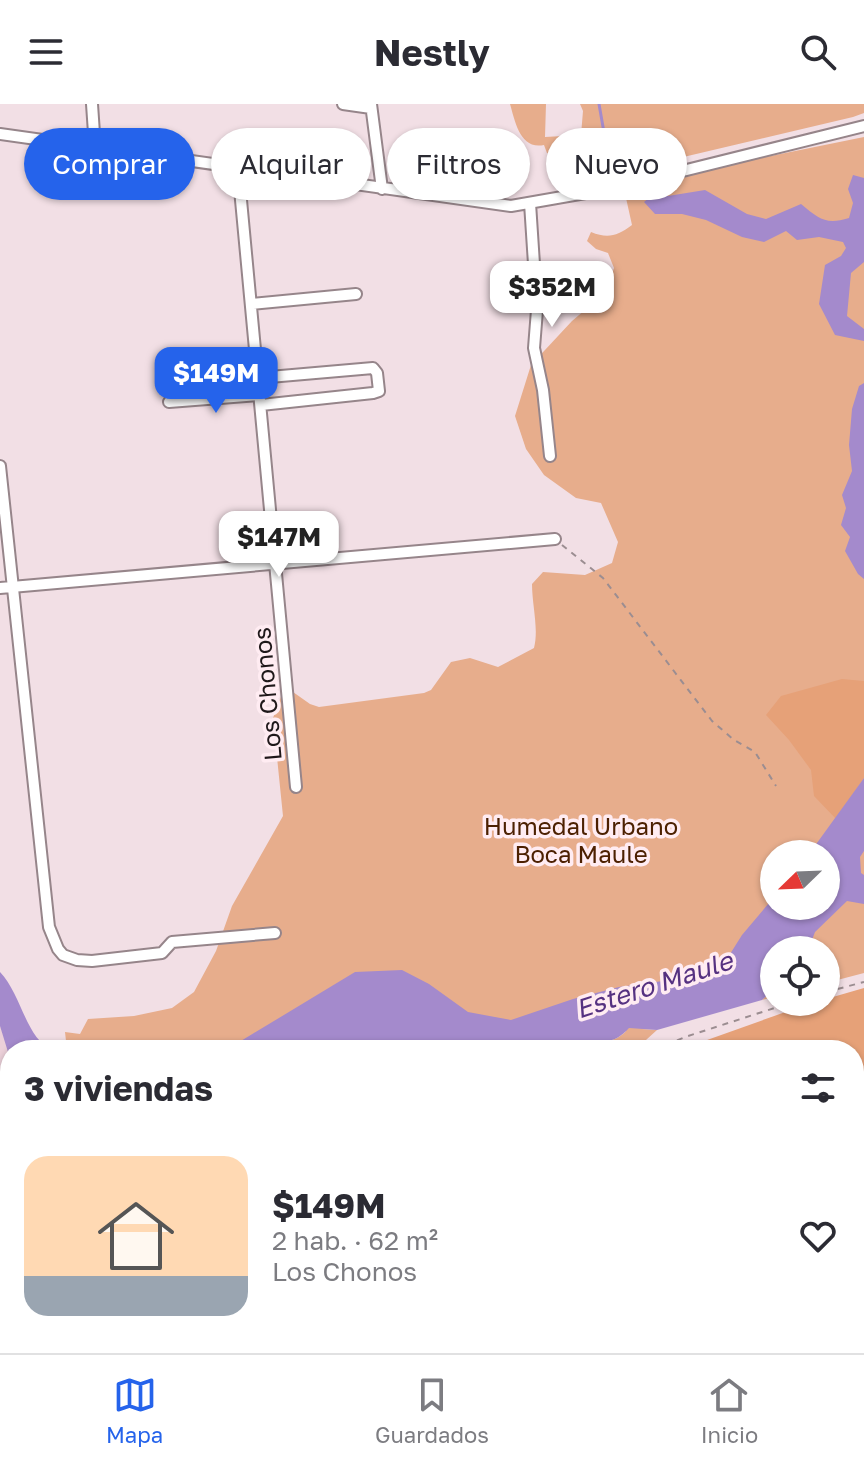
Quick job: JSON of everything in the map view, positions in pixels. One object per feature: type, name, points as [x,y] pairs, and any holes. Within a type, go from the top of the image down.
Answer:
[{"type":"street","points":[[92,104],[94,128]]},
{"type":"street","points":[[343,104],[371,106],[382,189]]},
{"type":"street","points":[[371,187],[502,205],[530,203],[614,188],[864,126]]},
{"type":"street","points":[[0,134],[24,138]]},
{"type":"street","name":"Los Chonos","points":[[241,200],[296,787]]},
{"type":"street","points":[[530,203],[537,310],[534,348],[543,390],[550,456]]},
{"type":"street","points":[[251,304],[356,294]]},
{"type":"street","points":[[169,402],[260,400],[379,391],[377,373],[373,368],[258,378]]},
{"type":"street","points":[[0,466],[49,927],[58,949],[70,958],[92,961],[162,953],[172,942],[275,933]]},
{"type":"street","points":[[0,588],[555,539]]},
{"type":"path","points":[[555,539],[603,578],[712,721],[734,740],[755,752],[776,786]]},
{"type":"path","points":[[840,988],[864,982]]},
{"type":"path","points":[[678,1040],[760,1013]]},
{"type":"green space","name":"Humedal Urbano Boca Maule","points":[[510,104],[546,104],[546,150],[544,145],[530,143],[530,128],[518,128]]},
{"type":"green space","name":"Humedal Urbano Boca Maule","points":[[580,104],[864,104],[864,113],[687,156],[687,128],[582,128],[583,111]]},
{"type":"green space","name":"Humedal Urbano Boca Maule","points":[[864,137],[864,973],[840,979],[840,936],[760,936],[760,998],[642,1029],[657,1030],[646,1040],[611,1040],[626,1031],[603,1040],[66,1040],[65,1032],[80,1034],[88,1019],[134,1016],[172,1008],[194,992],[216,951],[232,906],[283,816],[273,718],[282,694],[293,692],[319,707],[424,693],[431,690],[451,662],[470,658],[498,667],[534,648],[536,625],[532,584],[543,572],[585,575],[612,563],[618,542],[601,503],[576,498],[544,475],[526,449],[515,416],[531,365],[572,321],[606,292],[614,268],[608,253],[596,249],[587,241],[591,232],[612,235],[632,225],[626,200],[687,200],[687,173]]},
{"type":"shaded area","points":[[842,679],[864,681],[864,778],[836,819],[814,796],[811,770],[766,715],[781,696]]},
{"type":"shaded area","points":[[864,988],[864,1040],[707,1040],[774,1016],[840,1016],[840,995]]},
{"type":"water","points":[[853,175],[864,178],[864,262],[851,273],[847,316],[864,329],[864,341],[835,335],[819,304],[825,265],[841,256],[846,248],[843,242],[819,237],[797,240],[786,231],[764,242],[742,237],[706,220],[682,214],[655,214],[644,202],[687,200],[687,193],[705,190],[747,214],[766,219],[801,204],[813,214],[834,221],[849,218],[853,203],[848,189]]},
{"type":"water","points":[[864,383],[864,579],[845,551],[850,537],[841,525],[846,508],[842,495],[852,471],[849,445],[852,409],[859,386]]},
{"type":"water","points":[[864,778],[864,851],[860,857],[861,873],[864,875],[864,904],[847,901],[840,908],[840,840],[819,840]]},
{"type":"water","points":[[760,914],[760,920],[827,920],[813,936],[760,936],[760,1001],[657,1030],[629,1028],[610,1040],[243,1040],[355,972],[402,970],[429,984],[468,1012],[511,1020],[573,999],[619,987],[663,981],[725,962]]},
{"type":"water","points":[[0,972],[39,1040],[4,1040],[0,1026]]},
{"type":"waterway","name":"Estero Maule","points":[[599,104],[603,128]]}]
